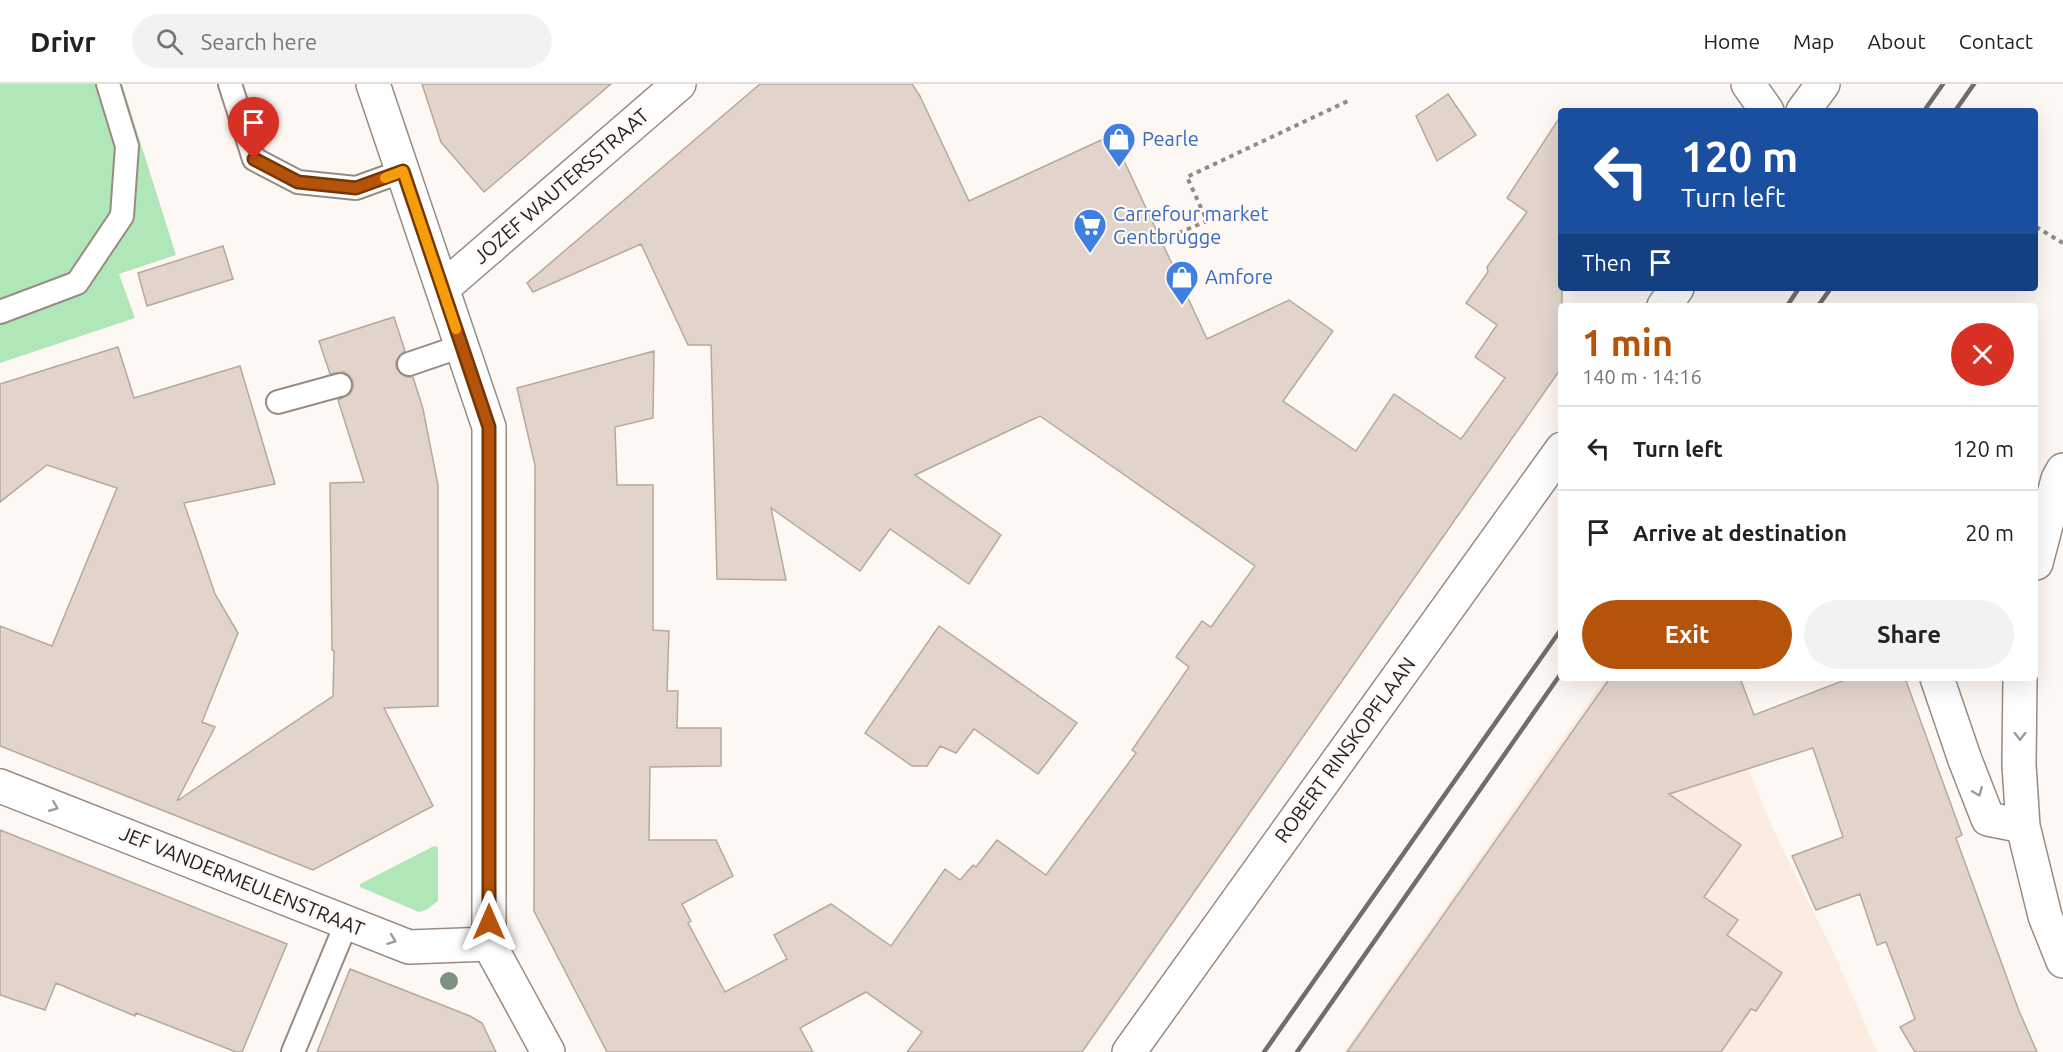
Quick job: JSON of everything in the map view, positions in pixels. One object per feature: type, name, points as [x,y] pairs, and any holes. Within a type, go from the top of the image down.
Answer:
[{"type":"street","points":[[373,84],[489,427],[489,944],[548,1052]]},
{"type":"street","name":"JOZEF WAUTERSSTRAAT","points":[[443,288],[679,84]]},
{"type":"street","points":[[1748,84],[1765,108]]},
{"type":"street","points":[[1805,108],[1823,84]]},
{"type":"street","name":"ROBERT RINSKOPFLAAN","points":[[1129,1052],[1558,455]]},
{"type":"street","points":[[2038,546],[2058,479],[2063,470]]},
{"type":"street","points":[[1938,681],[1988,819],[2024,826]]},
{"type":"street","points":[[2020,681],[2019,765],[2024,826],[2045,916],[2063,961]]},
{"type":"street","name":"JEF VANDERMEULENSTRAAT","points":[[0,786],[409,946],[489,944]]},
{"type":"lane","points":[[0,312],[77,283],[122,216],[127,146],[108,84]]},
{"type":"lane","points":[[230,84],[254,159],[298,182],[356,188],[403,171]]},
{"type":"lane","points":[[409,364],[462,346]]},
{"type":"lane","points":[[278,402],[340,385]]},
{"type":"lane","points":[[293,1052],[347,922]]},
{"type":"path","points":[[1162,240],[1208,221],[1187,177],[1350,100]]},
{"type":"path","points":[[2038,228],[2063,243]]},
{"type":"shaded area","points":[[1603,681],[1672,681],[1736,738],[1773,829],[1837,960],[1877,1052],[1344,1052]]},
{"type":"green space","points":[[0,84],[122,84],[176,255],[119,274],[135,318],[0,363]]},
{"type":"green space","points":[[434,846],[438,847],[438,901],[426,910],[419,912],[360,887],[360,884]]},
{"type":"building","points":[[422,84],[611,84],[484,192],[441,142]]},
{"type":"building","points":[[760,84],[912,84],[920,96],[969,201],[1112,135],[1207,339],[1289,300],[1333,331],[1283,401],[1356,451],[1394,394],[1461,439],[1505,378],[1475,357],[1497,325],[1466,303],[1488,272],[1487,267],[1527,212],[1507,198],[1558,120],[1558,291],[1562,291],[1562,303],[1558,303],[1558,373],[1082,1052],[907,1052],[922,1032],[866,992],[800,1028],[813,1052],[607,1052],[534,911],[535,465],[517,388],[654,351],[653,418],[615,427],[617,485],[653,485],[653,630],[669,631],[667,691],[678,691],[677,728],[721,728],[721,766],[650,767],[649,840],[716,840],[733,876],[682,904],[691,921],[688,923],[725,992],[787,959],[774,935],[831,904],[891,946],[945,869],[960,880],[973,865],[976,867],[997,840],[1046,875],[1136,753],[1132,750],[1189,667],[1176,657],[1202,621],[1211,627],[1255,566],[1040,416],[915,475],[1001,535],[969,584],[890,529],[860,571],[771,508],[786,580],[717,579],[711,345],[688,345],[641,244],[533,292],[527,283]]},
{"type":"building","points":[[1448,94],[1476,135],[1437,161],[1416,116]]},
{"type":"building","points":[[223,246],[233,279],[147,306],[138,273]]},
{"type":"building","points":[[394,317],[405,351],[399,356],[396,368],[401,374],[413,377],[423,409],[438,485],[438,706],[384,708],[433,806],[313,870],[0,746],[0,626],[52,646],[117,488],[47,465],[0,502],[0,384],[118,347],[134,398],[240,366],[275,484],[184,503],[215,594],[238,633],[202,722],[215,727],[177,801],[333,696],[330,483],[364,482],[338,400],[350,394],[353,381],[344,372],[330,374],[319,341]]},
{"type":"building","points":[[939,626],[1077,723],[1038,774],[974,729],[956,753],[940,746],[927,766],[912,766],[865,733]]},
{"type":"building","points":[[1608,681],[1741,681],[1754,715],[1842,681],[1906,681],[1962,835],[1956,838],[2019,1011],[2037,1052],[1915,1052],[1900,1027],[1915,1019],[1886,942],[1877,945],[1860,894],[1816,910],[1792,856],[1843,837],[1813,748],[1669,794],[1741,845],[1704,897],[1738,920],[1727,935],[1782,973],[1756,1011],[1751,1009],[1721,1052],[1347,1052]]},
{"type":"building","points":[[0,830],[287,944],[242,1052],[236,1052],[136,1013],[135,1016],[56,983],[45,1010],[0,995]]},
{"type":"building","points":[[350,969],[470,1016],[482,1023],[496,1052],[317,1052]]},
{"type":"railway","points":[[1926,108],[1943,84]]},
{"type":"railway","points":[[1957,108],[1974,84]]},
{"type":"railway","points":[[1789,303],[1797,291]]},
{"type":"railway","points":[[1820,303],[1829,291]]},
{"type":"railway","points":[[1264,1052],[1558,634]]},
{"type":"railway","points":[[1297,1052],[1558,678]]},
{"type":"slow traffic","points":[[385,178],[403,171],[456,329]]},
{"type":"place","name":"Pearle","points":[[1119,168]]},
{"type":"place","name":"Carrefour market Gentbrugge","points":[[1090,254]]},
{"type":"place","name":"Amfore","points":[[1182,306]]},
{"type":"route","points":[[254,159],[298,182],[356,188],[403,171],[489,427],[489,922]]}]
